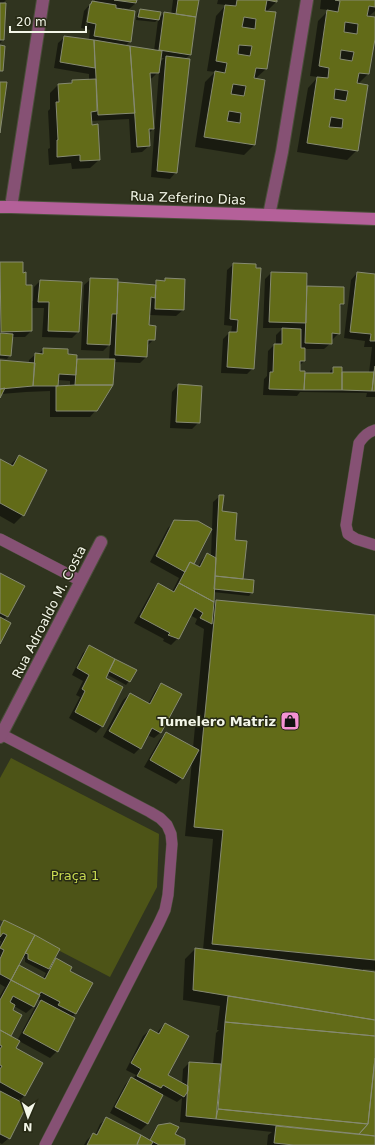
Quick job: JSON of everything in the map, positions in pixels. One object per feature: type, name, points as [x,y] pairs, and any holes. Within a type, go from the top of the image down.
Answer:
[{"type":"street","points":[[6,207],[43,0]]},
{"type":"street","points":[[269,215],[282,152],[307,0]]},
{"type":"street","name":"Rua Zeferino Dias","points":[[6,207],[375,219]]},
{"type":"street","name":"Rua Adroaldo M. Costa","points":[[1,736],[101,542]]},
{"type":"lane","points":[[375,430],[366,434],[359,443],[346,525],[348,534],[375,545]]},
{"type":"lane","points":[[0,539],[80,581]]},
{"type":"lane","points":[[1,736],[150,812],[160,818],[167,825],[171,834],[172,844],[168,895],[165,910],[45,1145]]},
{"type":"green space","name":"Praça 1","points":[[11,758],[159,834],[157,887],[110,977],[0,920],[0,778]]},
{"type":"building","points":[[114,0],[137,0],[136,3]]},
{"type":"building","points":[[178,0],[199,0],[196,17],[176,14]]},
{"type":"building","points":[[237,0],[267,0],[265,11],[276,12],[267,69],[256,68],[254,78],[265,80],[255,145],[204,137],[215,71],[225,73],[227,63],[216,61],[225,5],[236,6]],"holes":[[[244,17],[256,19],[255,29],[242,27]],[[239,45],[252,46],[250,56],[238,54]],[[233,84],[246,86],[244,96],[231,94]],[[229,111],[241,113],[240,123],[227,121]]]},
{"type":"building","points":[[335,0],[375,0],[375,7],[369,6],[367,16],[375,17],[375,39],[369,74],[359,73],[357,83],[368,85],[358,151],[307,143],[317,77],[328,78],[329,68],[319,66],[327,10],[338,12],[340,1]],"holes":[[[345,22],[358,24],[357,34],[344,32]],[[341,50],[354,52],[352,61],[340,59]],[[335,89],[348,91],[346,101],[334,99]],[[331,117],[343,119],[342,128],[329,127]]]},
{"type":"building","points":[[92,1],[116,5],[116,8],[135,11],[131,42],[94,36],[96,24],[87,22],[90,4]]},
{"type":"building","points":[[0,3],[6,3],[4,40],[0,40]]},
{"type":"building","points":[[140,9],[161,12],[159,20],[138,17]]},
{"type":"building","points":[[164,12],[196,17],[191,55],[159,50]]},
{"type":"building","points":[[64,36],[94,40],[95,68],[60,62]]},
{"type":"building","points":[[94,40],[130,46],[135,113],[98,115]]},
{"type":"building","points":[[0,45],[5,46],[3,71],[0,71]]},
{"type":"building","points":[[130,46],[162,51],[159,73],[150,73],[154,129],[149,129],[150,146],[137,147]]},
{"type":"building","points":[[166,56],[190,59],[177,173],[157,171]]},
{"type":"building","points":[[96,79],[97,111],[91,112],[92,125],[98,124],[100,160],[80,161],[80,155],[57,157],[58,140],[56,102],[59,102],[58,84],[72,83],[72,80]]},
{"type":"building","points":[[0,82],[7,82],[0,133]]},
{"type":"building","points":[[0,262],[23,262],[23,273],[26,272],[26,285],[32,285],[32,331],[1,332]]},
{"type":"building","points":[[233,263],[256,264],[256,268],[261,268],[254,369],[227,367],[229,332],[237,332],[238,320],[230,319]]},
{"type":"building","points":[[271,272],[307,273],[306,323],[269,322]]},
{"type":"building","points":[[357,272],[375,274],[375,341],[370,341],[371,334],[350,332]]},
{"type":"building","points":[[90,278],[118,279],[117,314],[112,314],[110,345],[87,344]]},
{"type":"building","points":[[165,278],[185,279],[184,310],[155,309],[156,280],[165,281]]},
{"type":"building","points":[[40,280],[82,282],[79,332],[48,331],[49,302],[38,302]]},
{"type":"building","points":[[118,282],[156,285],[155,298],[151,297],[149,325],[156,326],[155,340],[148,340],[147,357],[115,355]]},
{"type":"building","points":[[307,286],[344,287],[344,304],[340,304],[340,334],[332,333],[332,344],[305,343]]},
{"type":"building","points":[[282,328],[301,329],[301,348],[305,348],[305,361],[300,361],[300,371],[305,371],[304,390],[269,389],[270,372],[273,372],[274,344],[282,344]]},
{"type":"building","points":[[0,333],[13,334],[11,356],[0,355]]},
{"type":"building","points":[[43,348],[68,349],[68,354],[77,355],[76,375],[59,374],[58,386],[33,386],[35,353],[43,354]]},
{"type":"building","points":[[77,359],[115,359],[113,385],[75,385]]},
{"type":"building","points":[[0,360],[35,363],[33,386],[0,389]]},
{"type":"building","points":[[375,366],[375,391],[372,391],[374,372]]},
{"type":"building","points":[[333,367],[342,367],[342,390],[304,390],[305,373],[333,373]]},
{"type":"building","points":[[342,372],[374,372],[372,391],[342,390]]},
{"type":"building","points":[[178,384],[202,386],[200,423],[176,422]]},
{"type":"building","points":[[113,385],[97,411],[56,411],[56,386]]},
{"type":"building","points":[[5,388],[0,398],[0,389]]},
{"type":"building","points":[[19,455],[47,470],[24,516],[0,503],[0,459],[13,466]]},
{"type":"building","points":[[219,495],[224,495],[222,511],[237,513],[235,540],[247,541],[243,579],[215,576]]},
{"type":"building","points":[[174,520],[198,521],[212,529],[194,564],[190,562],[185,572],[156,556]]},
{"type":"building","points":[[207,553],[216,558],[214,602],[179,583],[190,562],[200,567]]},
{"type":"building","points":[[0,573],[25,586],[8,617],[0,613]]},
{"type":"building","points":[[215,576],[254,580],[253,593],[214,589]]},
{"type":"building","points":[[158,583],[174,592],[179,583],[214,602],[212,624],[200,618],[203,613],[195,608],[179,639],[168,635],[170,633],[140,617]]},
{"type":"building","name":"Tumelero Matriz","points":[[216,600],[375,615],[375,960],[212,944],[223,830],[194,827]]},
{"type":"building","points":[[0,617],[11,623],[0,644]]},
{"type":"building","points":[[89,645],[115,659],[106,678],[123,687],[103,727],[75,712],[85,691],[82,689],[89,675],[77,668]]},
{"type":"building","points":[[115,659],[137,670],[130,682],[109,671]]},
{"type":"building","points":[[161,683],[182,694],[161,733],[152,728],[141,749],[109,731],[130,693],[150,704]]},
{"type":"building","points":[[166,732],[199,750],[183,779],[150,760]]},
{"type":"building","points":[[4,920],[35,935],[11,980],[0,974],[0,959],[4,950],[0,948],[7,935],[3,933],[0,937],[0,928]]},
{"type":"building","points":[[35,935],[60,949],[49,969],[28,959],[28,954],[25,953]]},
{"type":"building","points":[[195,948],[375,972],[375,1020],[193,990]]},
{"type":"building","points":[[56,958],[72,967],[70,971],[93,983],[76,1014],[58,1005],[60,1002],[41,992],[39,995],[11,980],[19,965],[45,979]]},
{"type":"building","points":[[11,980],[40,995],[34,1007],[13,996],[10,1002],[15,1005],[13,1010],[22,1015],[11,1036],[0,1030],[0,1000]]},
{"type":"building","points":[[228,996],[375,1020],[375,1036],[225,1022]]},
{"type":"building","points":[[41,1000],[75,1018],[58,1052],[23,1033]]},
{"type":"building","points":[[225,1022],[375,1036],[375,1058],[368,1124],[218,1109]]},
{"type":"building","points":[[165,1023],[189,1036],[168,1075],[188,1086],[188,1091],[184,1097],[163,1085],[161,1088],[137,1076],[141,1069],[131,1063],[150,1029],[159,1034]]},
{"type":"building","points":[[0,1030],[20,1041],[16,1048],[43,1063],[25,1096],[0,1082],[0,1069],[2,1066],[0,1065],[0,1049],[2,1046],[0,1045]]},
{"type":"building","points":[[375,1058],[375,1136],[359,1134],[368,1124]]},
{"type":"building","points":[[189,1062],[221,1064],[216,1119],[186,1116]]},
{"type":"building","points":[[131,1077],[163,1095],[148,1124],[115,1107]]},
{"type":"building","points":[[0,1091],[27,1105],[10,1139],[0,1134]]},
{"type":"building","points":[[218,1109],[368,1124],[359,1134],[216,1119]]},
{"type":"building","points":[[106,1117],[141,1135],[137,1145],[87,1145],[93,1133],[97,1135]]},
{"type":"building","points":[[170,1123],[179,1127],[175,1134],[185,1139],[185,1145],[159,1145],[150,1140],[158,1125]]},
{"type":"building","points":[[276,1126],[375,1136],[375,1145],[294,1145],[274,1143]]},
{"type":"building","points":[[141,1135],[153,1142],[151,1145],[137,1144]]},
{"type":"place","name":"Tumelero Matriz","points":[[290,721]]}]
